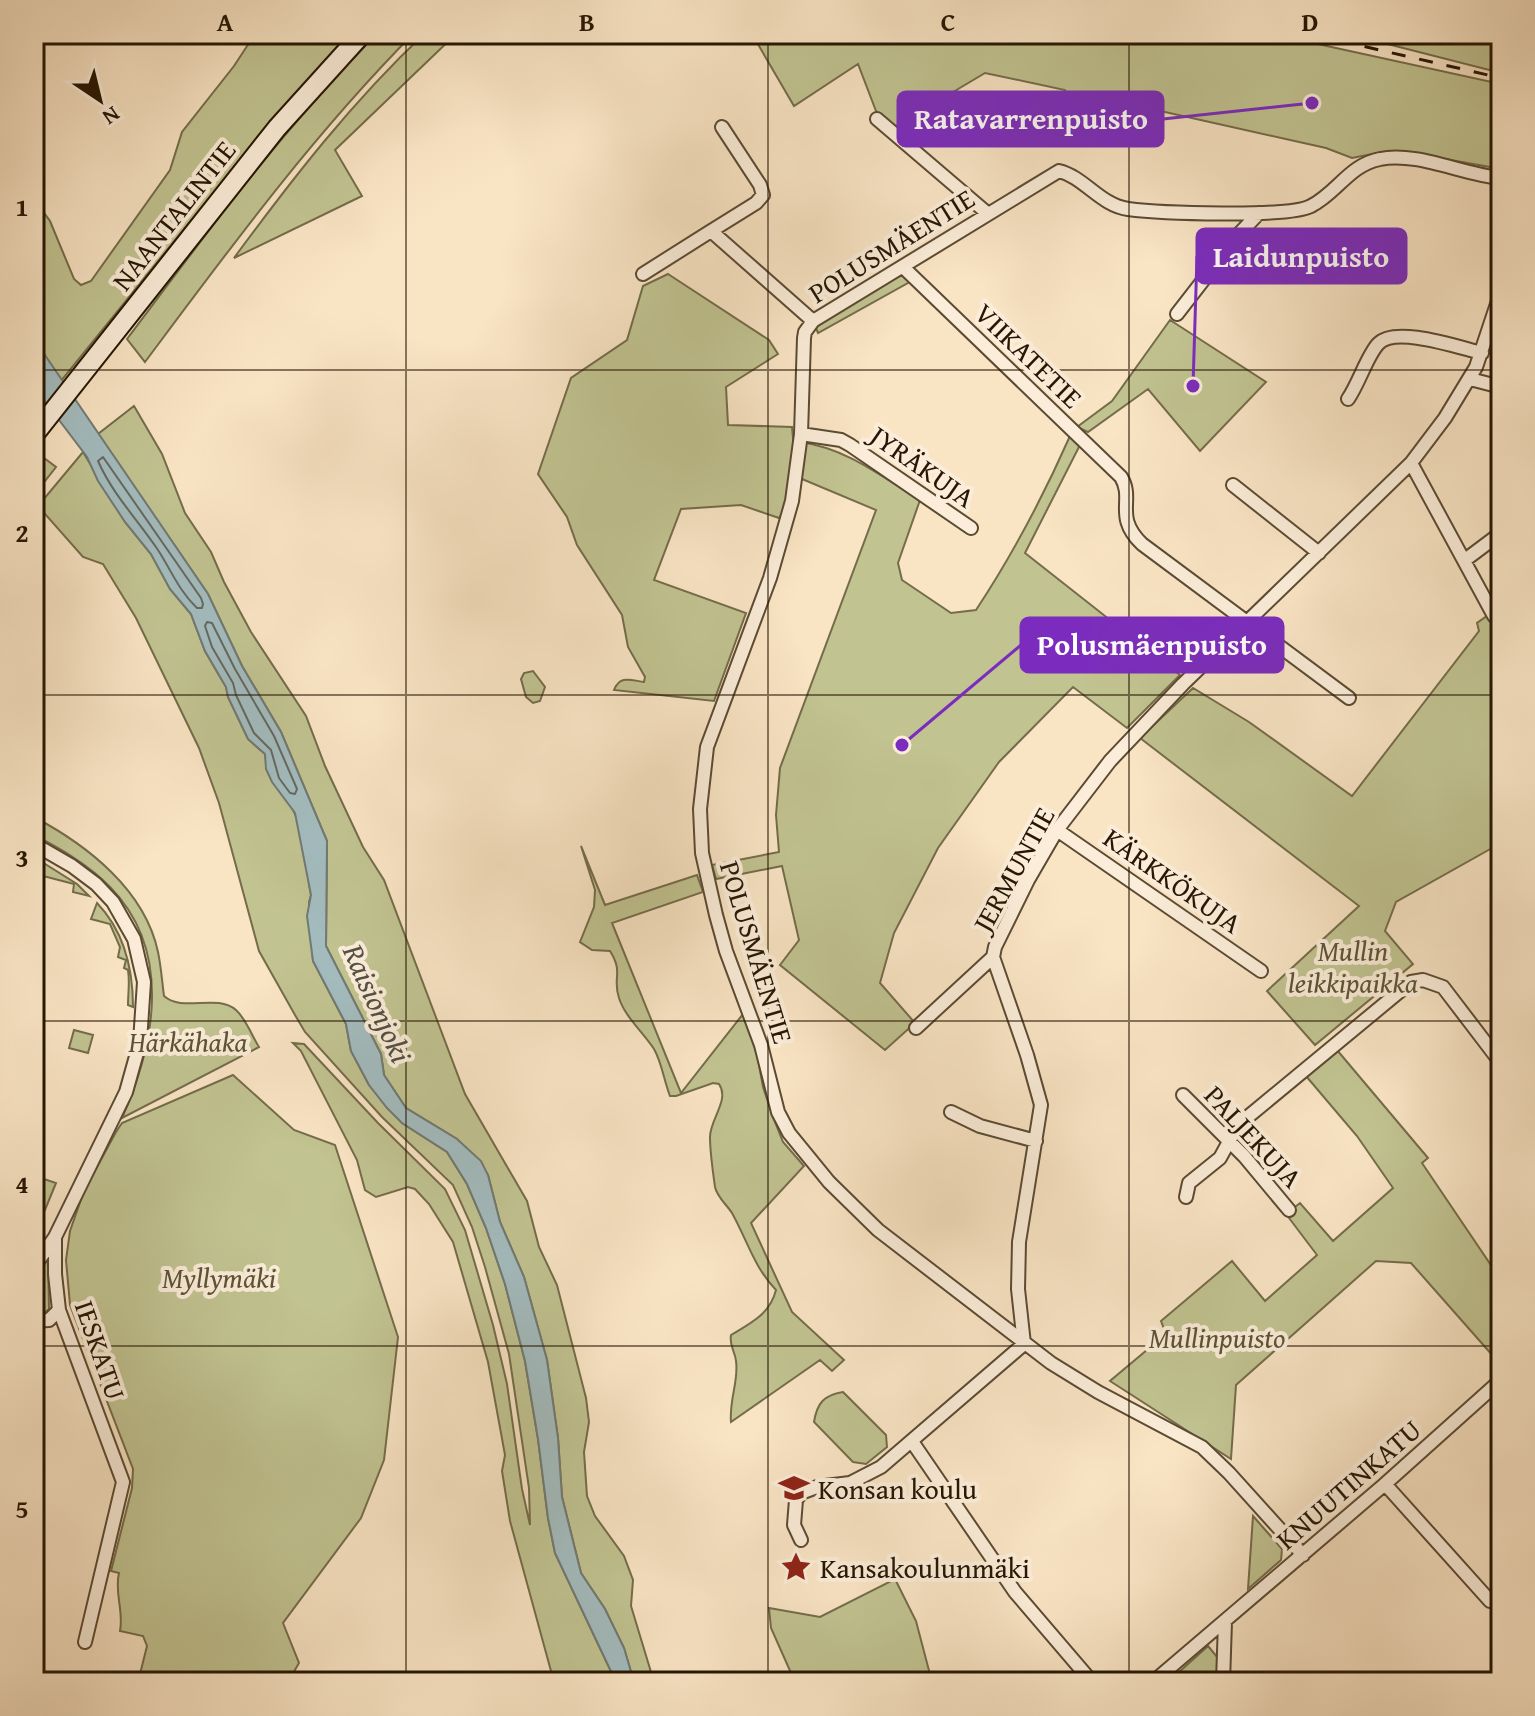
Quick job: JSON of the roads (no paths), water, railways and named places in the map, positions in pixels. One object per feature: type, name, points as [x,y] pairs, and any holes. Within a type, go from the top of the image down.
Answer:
[{"type":"main road","name":"NAANTALINTIE","points":[[34,435],[277,128],[362,34]]},
{"type":"street","points":[[877,119],[987,213]]},
{"type":"street","points":[[643,274],[756,203],[763,195],[760,185],[722,127]]},
{"type":"street","points":[[1177,314],[1259,213],[1297,211],[1311,206],[1357,167],[1382,158],[1408,159],[1501,178]]},
{"type":"street","name":"POLUSMÄENTIE","points":[[1259,213],[1130,209],[1107,202],[1059,171],[808,326],[804,338],[801,434],[785,530],[770,578],[718,713],[703,766],[700,809],[702,853],[716,915],[761,1045],[778,1112],[789,1133],[842,1197],[867,1221],[1024,1344],[1098,1392],[1202,1447],[1303,1555]]},
{"type":"street","points":[[711,231],[813,321]]},
{"type":"street","name":"VIIKATETIE","points":[[903,267],[1121,477],[1126,487],[1125,516],[1136,538],[1247,623]]},
{"type":"street","name":"JERMUNTIE","points":[[1024,1344],[1018,1289],[1019,1242],[1040,1118],[1039,1094],[993,957],[995,947],[1057,830],[1135,732],[1411,463],[1470,379],[1482,353],[1501,292]]},
{"type":"street","points":[[1348,399],[1377,345],[1389,337],[1417,338],[1482,353]]},
{"type":"street","points":[[1470,379],[1501,387]]},
{"type":"street","name":"JYRÄKUJA","points":[[801,434],[841,440],[971,528]]},
{"type":"street","points":[[1411,463],[1494,616]]},
{"type":"street","points":[[1233,485],[1319,553]]},
{"type":"street","points":[[1465,560],[1501,533]]},
{"type":"street","points":[[1247,623],[1349,698]]},
{"type":"street","name":"KÄRKKÖKUJA","points":[[1057,830],[1261,971]]},
{"type":"street","name":"IESKATU","points":[[34,844],[72,866],[113,902],[134,939],[144,982],[139,1044],[126,1092],[55,1237],[59,1310],[123,1482],[85,1642]]},
{"type":"street","points":[[916,1028],[993,957]]},
{"type":"street","points":[[1186,1197],[1189,1183],[1220,1158],[1238,1125],[1411,982],[1423,980],[1443,987],[1501,1063]]},
{"type":"street","name":"PALJEKUJA","points":[[1183,1095],[1258,1171],[1289,1210]]},
{"type":"street","points":[[951,1112],[980,1126],[1036,1141]]},
{"type":"street","points":[[34,1267],[55,1237]]},
{"type":"street","points":[[34,1321],[49,1320],[59,1310]]},
{"type":"street","points":[[801,1540],[794,1525],[796,1500],[801,1493],[808,1489],[850,1483],[866,1476],[913,1443],[1024,1344]]},
{"type":"street","name":"KNUUTINKATU","points":[[1153,1682],[1385,1484],[1501,1380]]},
{"type":"street","points":[[913,1443],[1022,1600],[1092,1682]]},
{"type":"street","points":[[1385,1484],[1490,1601]]},
{"type":"street","points":[[1223,1682],[1225,1622]]},
{"type":"water","points":[[34,339],[208,594],[242,666],[281,732],[327,841],[326,946],[381,1054],[384,1075],[406,1108],[457,1139],[481,1161],[488,1175],[500,1222],[524,1277],[547,1360],[558,1438],[562,1497],[581,1573],[605,1609],[624,1648],[634,1682],[616,1682],[555,1553],[525,1361],[505,1284],[467,1184],[447,1152],[402,1123],[387,1108],[369,1085],[351,1051],[346,1024],[313,961],[307,916],[311,895],[295,813],[272,782],[266,769],[265,754],[248,739],[226,687],[205,651],[191,614],[170,589],[151,554],[125,522],[98,481],[87,457],[34,387]]},
{"type":"railway","points":[[1310,34],[1501,78]]},
{"type":"place","name":"Ratavarrenpuisto","points":[[1312,103]]},
{"type":"place","name":"Laidunpuisto","points":[[1193,386]]},
{"type":"place","name":"Polusmäenpuisto","points":[[902,745]]},
{"type":"place","name":"Konsan koulu","points":[[794,1488]]},
{"type":"place","name":"Kansakoulunmäki","points":[[796,1567]]},
{"type":"park label","name":"Mullin leikkipaikka","points":[[1353,966]]},
{"type":"park label","name":"Härkähaka","points":[[188,1041]]},
{"type":"park label","name":"Myllymäki","points":[[219,1277]]},
{"type":"park label","name":"Mullinpuisto","points":[[1217,1337]]},
{"type":"water label","name":"Raisionjoki","points":[[378,1003]]}]
